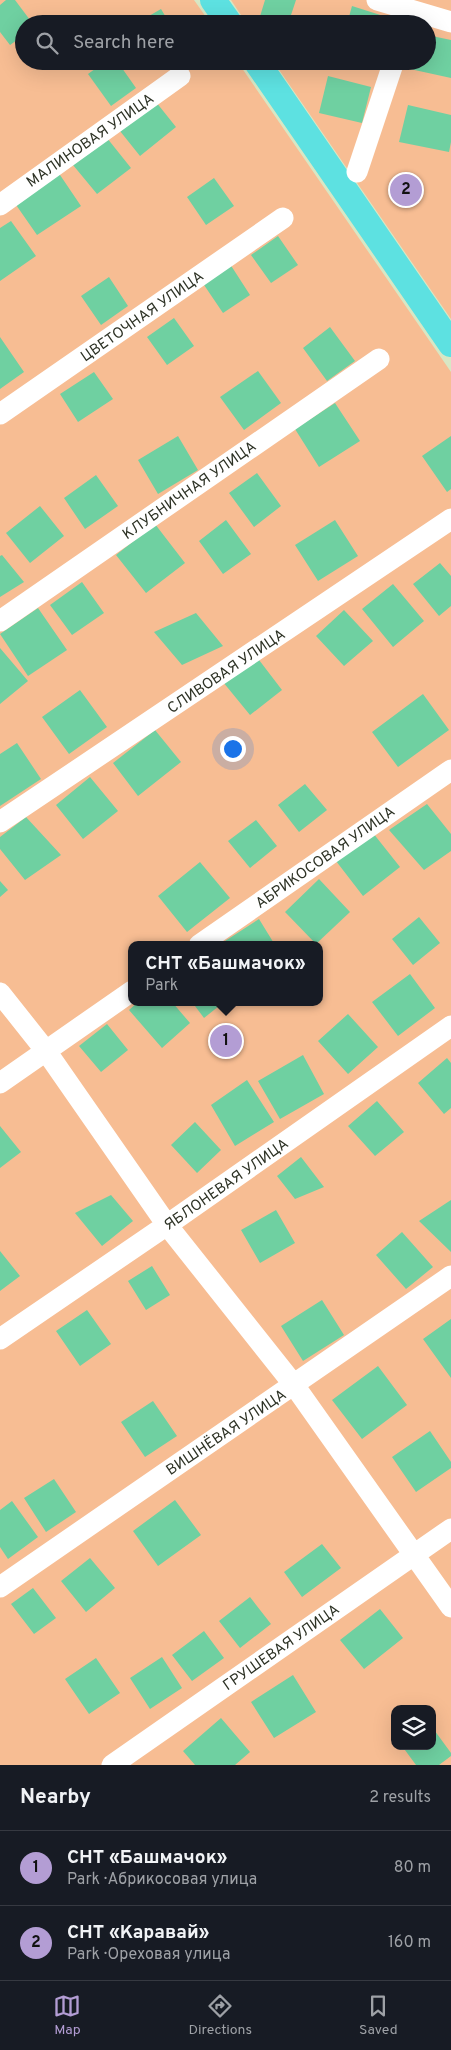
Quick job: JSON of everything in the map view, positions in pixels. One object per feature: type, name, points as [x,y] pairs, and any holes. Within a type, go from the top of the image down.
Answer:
[{"type":"street","points":[[377,0],[422,15]]},
{"type":"street","points":[[436,18],[451,22]]},
{"type":"street","points":[[357,172],[391,70]]},
{"type":"street","name":"МАЛИНОВАЯ УЛИЦА","points":[[0,204],[180,76]]},
{"type":"street","name":"ЦВЕТОЧНАЯ УЛИЦА","points":[[0,414],[283,218]]},
{"type":"street","name":"КЛУБНИЧНАЯ УЛИЦА","points":[[0,621],[379,359]]},
{"type":"street","name":"СЛИВОВАЯ УЛИЦА","points":[[0,822],[451,519]]},
{"type":"street","name":"АБРИКОСОВАЯ УЛИЦА","points":[[205,941],[451,770]]},
{"type":"street","points":[[0,992],[46,1051],[167,1225],[294,1385],[451,1607]]},
{"type":"street","points":[[0,1083],[128,994]]},
{"type":"street","name":"ЯБЛОНЕВАЯ УЛИЦА","points":[[0,1339],[167,1225],[451,1026]]},
{"type":"street","name":"ВИШНЁВАЯ УЛИЦА","points":[[0,1587],[451,1276]]},
{"type":"street","name":"ГРУШЕВАЯ УЛИЦА","points":[[112,1765],[451,1529]]},
{"type":"shaded area","points":[[0,0],[194,0],[205,15],[15,15],[15,70],[243,70],[451,372],[451,1765],[0,1765]]},
{"type":"shaded area","points":[[231,0],[451,0],[451,319],[279,70],[436,70],[436,15],[241,15]]},
{"type":"building","points":[[6,0],[15,0],[26,15],[15,15],[15,41],[10,45],[0,32],[0,5]]},
{"type":"building","points":[[265,0],[296,0],[291,15],[260,15]]},
{"type":"building","points":[[352,6],[380,15],[350,15]]},
{"type":"building","points":[[161,9],[165,15],[151,15]]},
{"type":"building","points":[[436,37],[451,40],[451,78],[415,70],[436,70]]},
{"type":"building","points":[[94,70],[123,70],[136,88],[111,106],[88,74]]},
{"type":"building","points":[[328,76],[371,87],[362,123],[319,113]]},
{"type":"building","points":[[156,102],[176,127],[140,156],[120,131]]},
{"type":"building","points":[[408,105],[451,115],[449,152],[399,142]]},
{"type":"building","points":[[107,138],[131,168],[97,194],[73,165]]},
{"type":"building","points":[[58,172],[81,206],[37,235],[14,202]]},
{"type":"building","points":[[214,178],[234,206],[206,225],[187,197]]},
{"type":"building","points":[[11,221],[36,256],[0,281],[0,228]]},
{"type":"building","points":[[278,236],[298,265],[271,283],[251,255]]},
{"type":"building","points":[[230,264],[250,295],[223,313],[202,282]]},
{"type":"building","points":[[109,277],[128,306],[101,325],[81,296]]},
{"type":"building","points":[[174,318],[194,346],[167,365],[147,337]]},
{"type":"building","points":[[330,327],[355,361],[327,381],[303,348]]},
{"type":"building","points":[[0,337],[24,372],[0,389]]},
{"type":"building","points":[[258,371],[281,403],[244,430],[220,397]]},
{"type":"building","points":[[94,372],[113,399],[78,422],[60,394]]},
{"type":"building","points":[[335,403],[360,441],[319,467],[295,429]]},
{"type":"building","points":[[178,436],[198,470],[158,494],[138,460]]},
{"type":"building","points":[[451,436],[451,489],[447,492],[422,456]]},
{"type":"building","points":[[257,473],[281,506],[254,527],[229,493]]},
{"type":"building","points":[[96,475],[118,506],[85,529],[64,498]]},
{"type":"building","points":[[40,506],[64,536],[30,563],[6,533]]},
{"type":"building","points":[[226,520],[251,554],[223,574],[199,541]]},
{"type":"building","points":[[335,520],[358,556],[318,581],[295,545]]},
{"type":"building","points":[[155,524],[185,563],[146,593],[116,555]]},
{"type":"building","points":[[2,555],[24,582],[0,597],[0,556]]},
{"type":"building","points":[[440,563],[451,576],[451,606],[439,616],[413,584]]},
{"type":"building","points":[[82,582],[104,613],[72,635],[50,605]]},
{"type":"building","points":[[393,584],[424,621],[393,647],[362,609]]},
{"type":"building","points":[[38,608],[67,650],[28,676],[0,634]]},
{"type":"building","points":[[344,610],[373,641],[344,666],[316,636]]},
{"type":"building","points":[[196,613],[223,646],[182,665],[154,632]]},
{"type":"building","points":[[0,648],[28,681],[0,704]]},
{"type":"building","points":[[256,656],[282,690],[250,715],[223,682]]},
{"type":"building","points":[[80,690],[107,727],[69,754],[42,717]]},
{"type":"building","points":[[423,694],[449,730],[398,767],[372,732]]},
{"type":"building","points":[[155,730],[181,762],[138,796],[113,763]]},
{"type":"building","points":[[17,743],[41,779],[0,806],[0,754]]},
{"type":"building","points":[[90,777],[118,811],[83,839],[56,805]]},
{"type":"building","points":[[305,784],[327,810],[299,832],[278,805]]},
{"type":"building","points":[[427,804],[451,834],[451,851],[424,870],[389,830]]},
{"type":"building","points":[[26,817],[61,855],[25,880],[0,849],[0,837]]},
{"type":"building","points":[[256,820],[277,846],[250,868],[228,841]]},
{"type":"building","points":[[373,833],[400,867],[363,896],[336,861]]},
{"type":"building","points":[[200,862],[230,898],[187,932],[158,896]]},
{"type":"building","points":[[319,879],[350,912],[319,941],[313,941],[285,912]]},
{"type":"building","points":[[0,881],[8,890],[0,897]]},
{"type":"building","points":[[419,917],[440,943],[413,965],[392,939]]},
{"type":"building","points":[[259,919],[273,941],[225,941]]},
{"type":"building","points":[[410,974],[435,1008],[398,1036],[372,1002]]},
{"type":"building","points":[[134,1006],[175,1006],[190,1023],[162,1048],[129,1010]]},
{"type":"building","points":[[195,1006],[219,1006],[204,1018]]},
{"type":"building","points":[[348,1014],[378,1047],[348,1074],[318,1041]]},
{"type":"building","points":[[107,1024],[128,1050],[101,1072],[79,1046]]},
{"type":"building","points":[[303,1055],[324,1094],[280,1119],[258,1081]]},
{"type":"building","points":[[447,1058],[451,1063],[451,1108],[444,1114],[418,1083]]},
{"type":"building","points":[[247,1080],[274,1122],[235,1146],[211,1105]]},
{"type":"building","points":[[377,1101],[404,1132],[375,1156],[348,1126]]},
{"type":"building","points":[[195,1122],[221,1150],[197,1173],[171,1145]]},
{"type":"building","points":[[0,1126],[21,1152],[0,1168]]},
{"type":"building","points":[[301,1157],[324,1187],[295,1199],[277,1176]]},
{"type":"building","points":[[111,1195],[133,1221],[102,1246],[75,1213]]},
{"type":"building","points":[[451,1200],[451,1252],[419,1221]]},
{"type":"building","points":[[276,1210],[295,1243],[260,1263],[241,1230]]},
{"type":"building","points":[[402,1232],[433,1267],[406,1289],[376,1255]]},
{"type":"building","points":[[0,1251],[20,1276],[0,1291]]},
{"type":"building","points":[[152,1266],[170,1295],[146,1310],[128,1281]]},
{"type":"building","points":[[322,1300],[344,1335],[303,1361],[281,1326]]},
{"type":"building","points":[[87,1310],[111,1344],[80,1366],[56,1331]]},
{"type":"building","points":[[451,1319],[451,1378],[423,1339]]},
{"type":"building","points":[[378,1366],[407,1405],[362,1439],[332,1400]]},
{"type":"building","points":[[153,1401],[177,1436],[145,1457],[121,1422]]},
{"type":"building","points":[[430,1431],[451,1462],[451,1468],[416,1492],[392,1457]]},
{"type":"building","points":[[54,1479],[76,1512],[46,1532],[24,1498]]},
{"type":"building","points":[[175,1500],[201,1535],[158,1566],[133,1531]]},
{"type":"building","points":[[12,1501],[38,1537],[8,1559],[0,1547],[0,1510]]},
{"type":"building","points":[[322,1544],[341,1568],[302,1597],[284,1572]]},
{"type":"building","points":[[90,1558],[115,1588],[86,1612],[61,1581]]},
{"type":"building","points":[[33,1588],[56,1618],[34,1634],[11,1604]]},
{"type":"building","points":[[250,1597],[271,1624],[240,1648],[219,1621]]},
{"type":"building","points":[[380,1609],[403,1638],[364,1669],[340,1640]]},
{"type":"building","points":[[204,1631],[224,1658],[192,1681],[172,1655]]},
{"type":"building","points":[[162,1657],[182,1688],[150,1709],[130,1678]]},
{"type":"building","points":[[96,1658],[120,1693],[89,1714],[65,1679]]},
{"type":"building","points":[[293,1675],[316,1712],[274,1738],[251,1702]]},
{"type":"building","points":[[221,1718],[250,1752],[235,1765],[195,1765],[183,1751]]},
{"type":"building","points":[[436,1732],[451,1753],[451,1756],[439,1765],[416,1765],[405,1750],[436,1750]]},
{"type":"waterway","points":[[213,0],[224,15]]},
{"type":"waterway","points":[[262,70],[451,344]]},
{"type":"place","name":"СНТ «Каравай»","points":[[406,190]]},
{"type":"place","name":"СНТ «Башмачок»","points":[[226,1041]]}]
